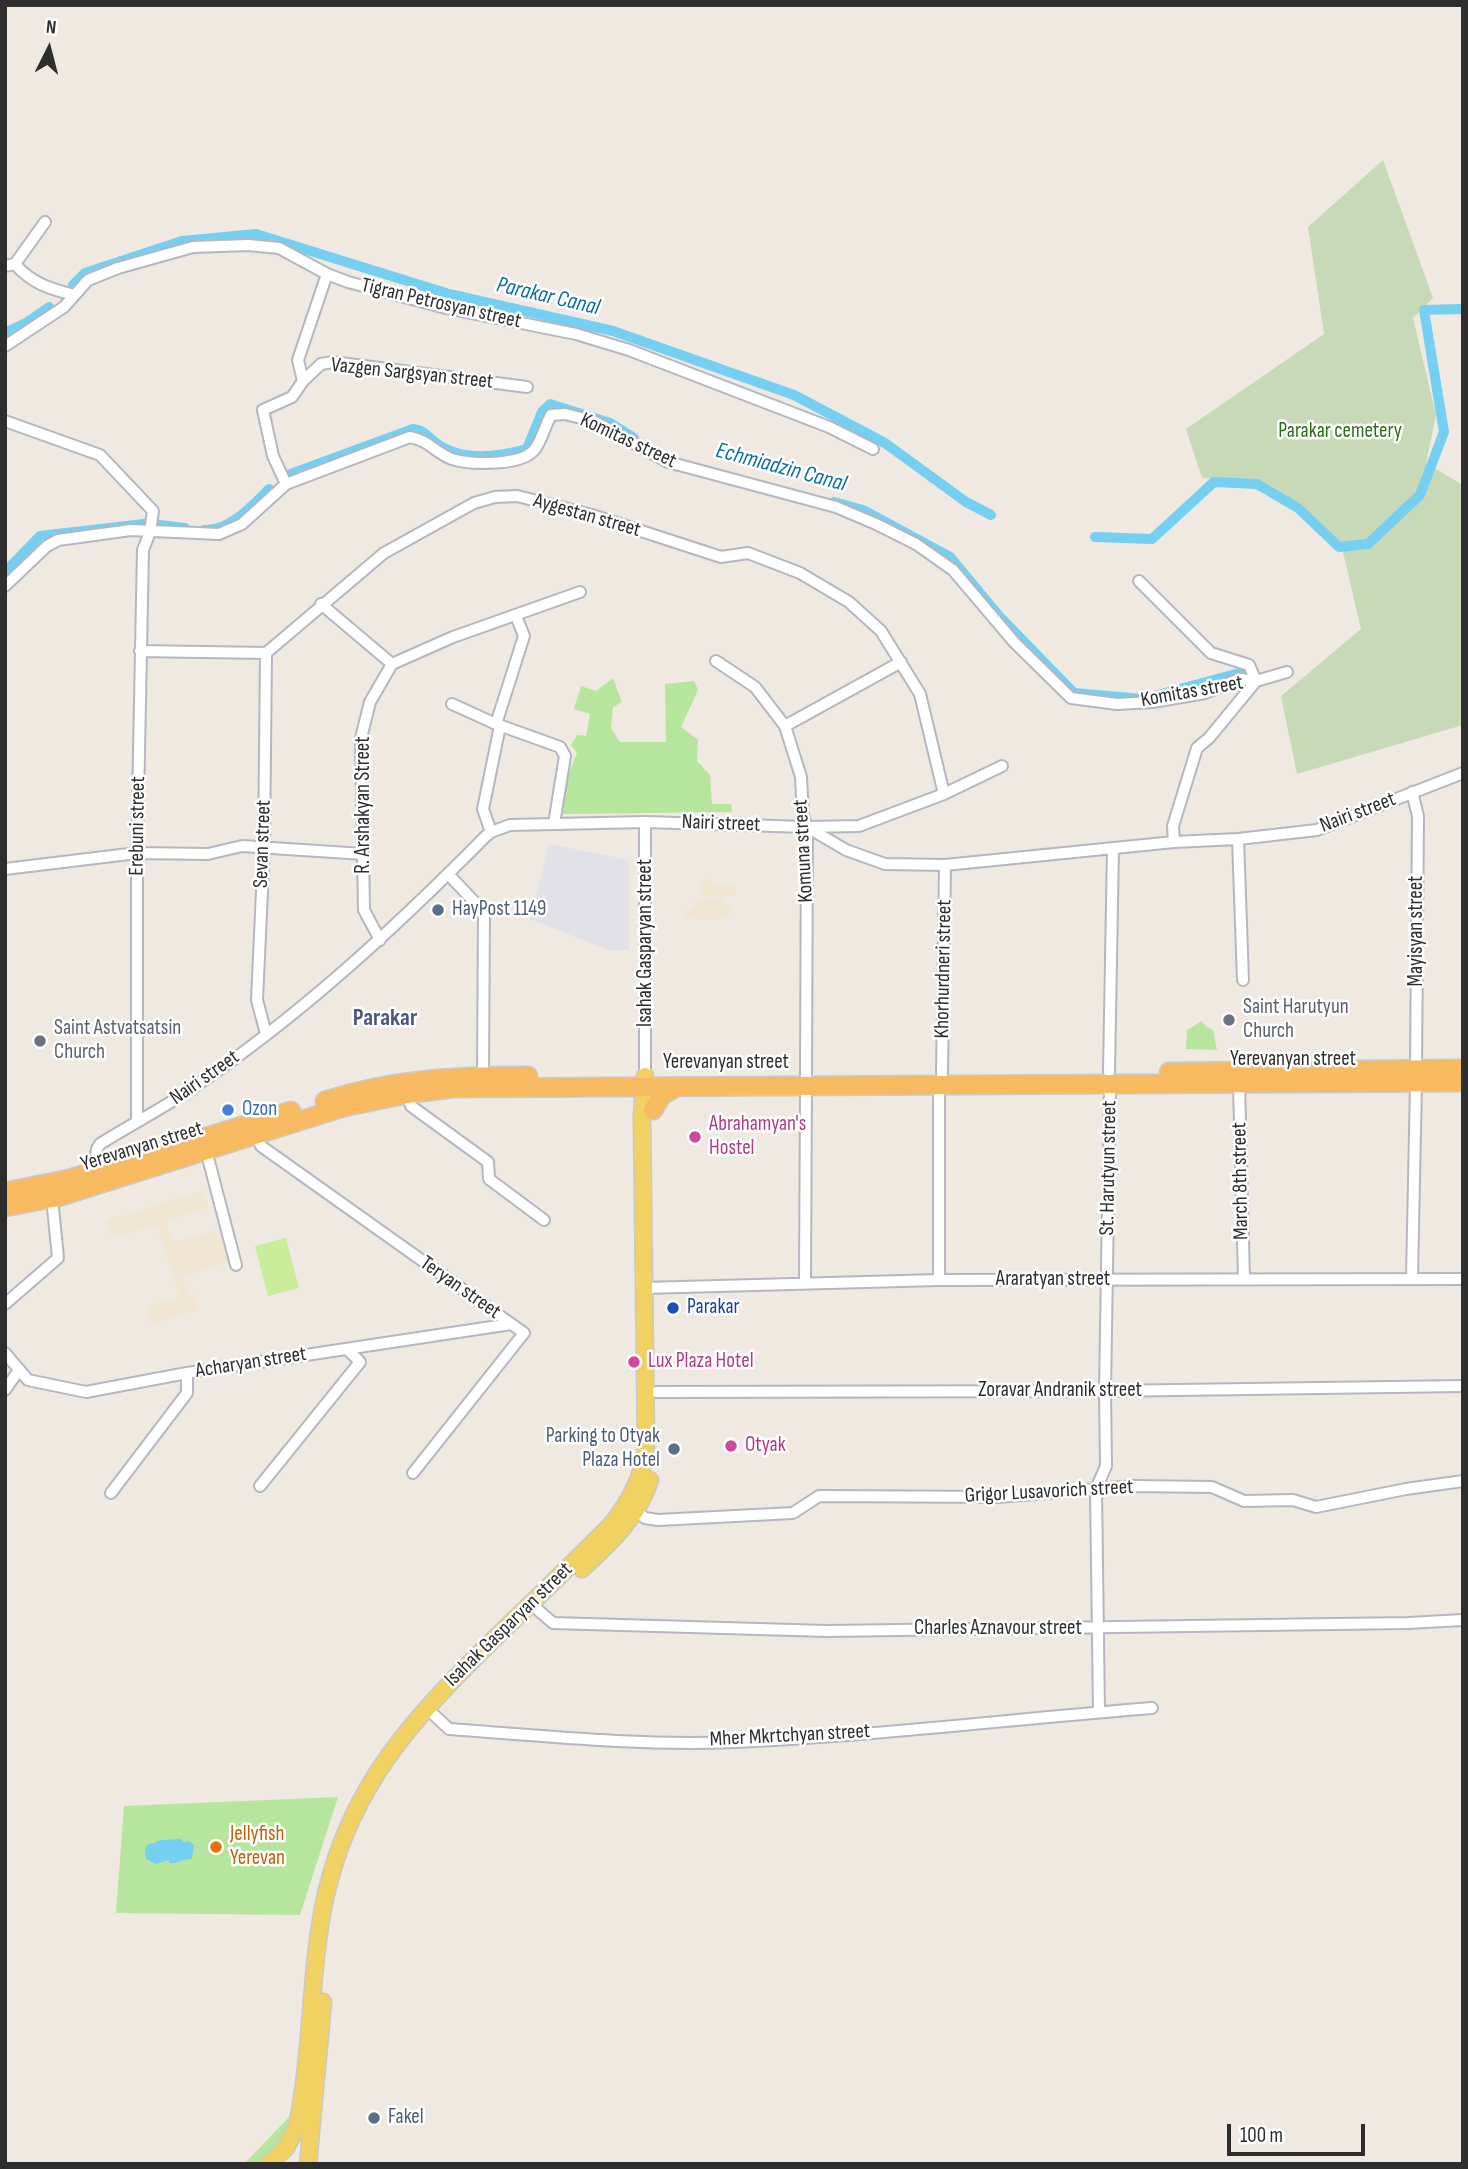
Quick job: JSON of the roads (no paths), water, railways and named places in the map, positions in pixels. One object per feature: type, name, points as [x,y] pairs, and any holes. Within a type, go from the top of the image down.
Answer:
[{"type":"highway","name":"Yerevanyan street","points":[[1110,1078],[1239,1083],[1416,1076],[1463,1069]]},
{"type":"highway","name":"Yerevanyan street","points":[[5,1192],[93,1172],[359,1090],[434,1077],[806,1080],[1416,1076],[1463,1082]]},
{"type":"highway","name":"Yerevanyan street","points":[[5,1207],[51,1198],[344,1107],[407,1094],[453,1088],[648,1078],[680,1086],[806,1080]]},
{"type":"highway","points":[[653,1110],[662,1095],[680,1086]]},
{"type":"main road","name":"Isahak Gasparyan street","points":[[268,2164],[286,2148],[297,2126],[326,1896],[342,1842],[358,1807],[387,1756],[424,1710],[610,1526],[626,1506],[638,1483],[646,1448],[653,1110],[648,1078]]},
{"type":"main road","name":"Isahak Gasparyan street","points":[[308,2164],[330,1936],[344,1867],[360,1826],[381,1786],[406,1748],[434,1715],[618,1534],[636,1511],[647,1489],[655,1461],[656,1392],[649,1287],[648,1078]]},
{"type":"street","points":[[45,222],[10,265],[36,283],[74,295]]},
{"type":"street","name":"Tigran Petrosyan street","points":[[5,346],[46,322],[64,307],[88,280],[118,268],[193,247],[279,247],[327,274],[348,282],[446,308],[576,334],[629,350],[830,427],[873,449]]},
{"type":"street","points":[[303,381],[298,360],[327,274]]},
{"type":"street","name":"Vazgen Sargsyan street","points":[[286,484],[273,456],[262,410],[292,397],[303,381],[321,364],[333,362],[527,387]]},
{"type":"street","name":"Komitas street","points":[[5,586],[47,546],[58,540],[131,530],[150,533],[219,534],[242,524],[286,484],[410,437],[424,440],[454,460],[499,463],[525,458],[535,449],[551,415],[565,414],[593,421],[668,463],[836,508],[916,544],[953,570],[1014,642],[1070,698],[1117,704],[1153,702],[1205,693],[1240,679],[1256,681],[1287,672]]},
{"type":"street","points":[[5,421],[100,454],[153,511],[150,533]]},
{"type":"street","name":"Aygestan street","points":[[267,653],[321,604],[384,553],[474,503],[517,496],[592,515],[721,557],[748,552],[800,573],[849,602],[881,631],[920,694],[944,793]]},
{"type":"street","name":"Erebuni street","points":[[137,1122],[140,651],[143,550],[150,533]]},
{"type":"street","points":[[1139,581],[1211,653],[1249,665],[1256,681],[1209,738],[1196,748],[1173,826],[1174,842]]},
{"type":"street","points":[[321,604],[392,664],[453,637],[580,592]]},
{"type":"street","points":[[491,832],[483,809],[498,725],[524,636],[516,616]]},
{"type":"street","points":[[140,651],[267,653]]},
{"type":"street","name":"Sevan street","points":[[266,1034],[257,1000],[264,848],[267,653]]},
{"type":"street","name":"Komuna street","points":[[716,661],[755,687],[785,726],[800,778],[803,816],[807,827],[805,1282]]},
{"type":"street","points":[[785,726],[901,662]]},
{"type":"street","name":"R. Arshakyan Street","points":[[380,940],[364,910],[362,738],[370,702],[392,664]]},
{"type":"street","points":[[452,705],[560,747],[565,756],[554,824]]},
{"type":"street","points":[[807,827],[859,826],[944,793],[1002,766]]},
{"type":"street","name":"Nairi street","points":[[93,1172],[98,1146],[192,1089],[266,1034],[380,940],[491,832],[510,825],[645,822],[807,827],[846,850],[885,864],[945,865],[1317,830],[1463,774]]},
{"type":"street","name":"Mayisyan street","points":[[1412,792],[1418,817],[1412,1278]]},
{"type":"street","name":"Isahak Gasparyan street","points":[[645,822],[648,1078]]},
{"type":"street","points":[[1238,839],[1243,980]]},
{"type":"street","points":[[5,869],[137,853],[208,854],[242,846],[363,855]]},
{"type":"street","name":"St. Harutyun street","points":[[1098,1712],[1096,1489],[1106,1466],[1113,848]]},
{"type":"street","name":"Khorhurdneri street","points":[[939,1280],[945,865]]},
{"type":"street","points":[[448,874],[484,912],[483,1076]]},
{"type":"street","name":"March 8th street","points":[[1239,1083],[1244,1279]]},
{"type":"street","points":[[407,1094],[411,1106],[488,1162],[489,1179],[544,1220]]},
{"type":"street","name":"Teryan street","points":[[256,1135],[261,1146],[524,1334],[413,1473]]},
{"type":"street","points":[[206,1150],[236,1265]]},
{"type":"street","points":[[5,1304],[58,1258],[51,1198]]},
{"type":"street","name":"Araratyan street","points":[[649,1287],[939,1280],[1463,1279]]},
{"type":"street","name":"Acharyan street","points":[[5,1353],[28,1380],[86,1392],[187,1373],[511,1324]]},
{"type":"street","points":[[260,1486],[360,1362],[347,1349]]},
{"type":"street","points":[[5,1390],[19,1370]]},
{"type":"street","points":[[111,1493],[187,1393],[187,1373]]},
{"type":"street","name":"Zoravar Andranik street","points":[[656,1392],[1105,1391],[1463,1386]]},
{"type":"street","name":"Grigor Lusavorich street","points":[[636,1511],[645,1518],[658,1520],[793,1513],[819,1496],[998,1497],[1096,1489],[1212,1487],[1244,1501],[1293,1500],[1316,1507],[1463,1481]]},
{"type":"street","name":"Charles Aznavour street","points":[[538,1610],[553,1623],[566,1624],[827,1631],[1096,1629],[1463,1620]]},
{"type":"street","name":"Mher Mkrtchyan street","points":[[434,1715],[449,1729],[612,1741],[734,1742],[1008,1723],[1152,1708]]},
{"type":"water","points":[[181,1839],[194,1845],[192,1859],[172,1863],[169,1863],[169,1860],[156,1864],[146,1859],[147,1845],[161,1840]]},
{"type":"waterway","name":"Parakar Canal","points":[[73,285],[85,273],[182,241],[256,234],[449,294],[613,331],[794,395],[885,443],[966,502],[991,515]]},
{"type":"waterway","name":"Parakar Canal","points":[[5,333],[49,307]]},
{"type":"waterway","name":"Parakar Canal","points":[[1095,537],[1152,539],[1214,482],[1257,484],[1298,508],[1339,547],[1368,544],[1420,495],[1444,432],[1424,310],[1463,309]]},
{"type":"waterway","name":"Echmiadzin Canal","points":[[288,475],[413,429],[423,432],[446,449],[468,455],[492,456],[527,449],[542,412],[550,404],[610,423],[634,438]]},
{"type":"waterway","name":"Echmiadzin Canal","points":[[204,530],[222,527],[231,522],[269,489]]},
{"type":"waterway","name":"Echmiadzin Canal","points":[[834,502],[863,510],[950,557],[999,616],[1074,693],[1143,699],[1243,672]]},
{"type":"waterway","name":"Echmiadzin Canal","points":[[5,572],[40,536],[144,524]]},
{"type":"waterway","name":"Echmiadzin Canal","points":[[159,525],[185,528]]},
{"type":"place","name":"HayPost 1149","points":[[438,910]]},
{"type":"place","name":"Saint Harutyun Church","points":[[1229,1020]]},
{"type":"place","name":"Saint Astvatsatsin Church","points":[[40,1041]]},
{"type":"place","name":"Ozon","points":[[228,1110]]},
{"type":"place","name":"Abrahamyan's Hostel","points":[[695,1137]]},
{"type":"place","name":"Parakar","points":[[673,1308]]},
{"type":"place","name":"Lux Plaza Hotel","points":[[634,1362]]},
{"type":"place","name":"Otyak","points":[[731,1446]]},
{"type":"place","name":"Parking to Otyak Plaza Hotel","points":[[674,1449]]},
{"type":"place","name":"Jellyfish Yerevan","points":[[216,1847]]},
{"type":"place","name":"Fakel","points":[[374,2118]]},
{"type":"district","name":"Parakar","points":[[385,1019]]},
{"type":"park label","name":"Parakar cemetery","points":[[1340,432]]}]
